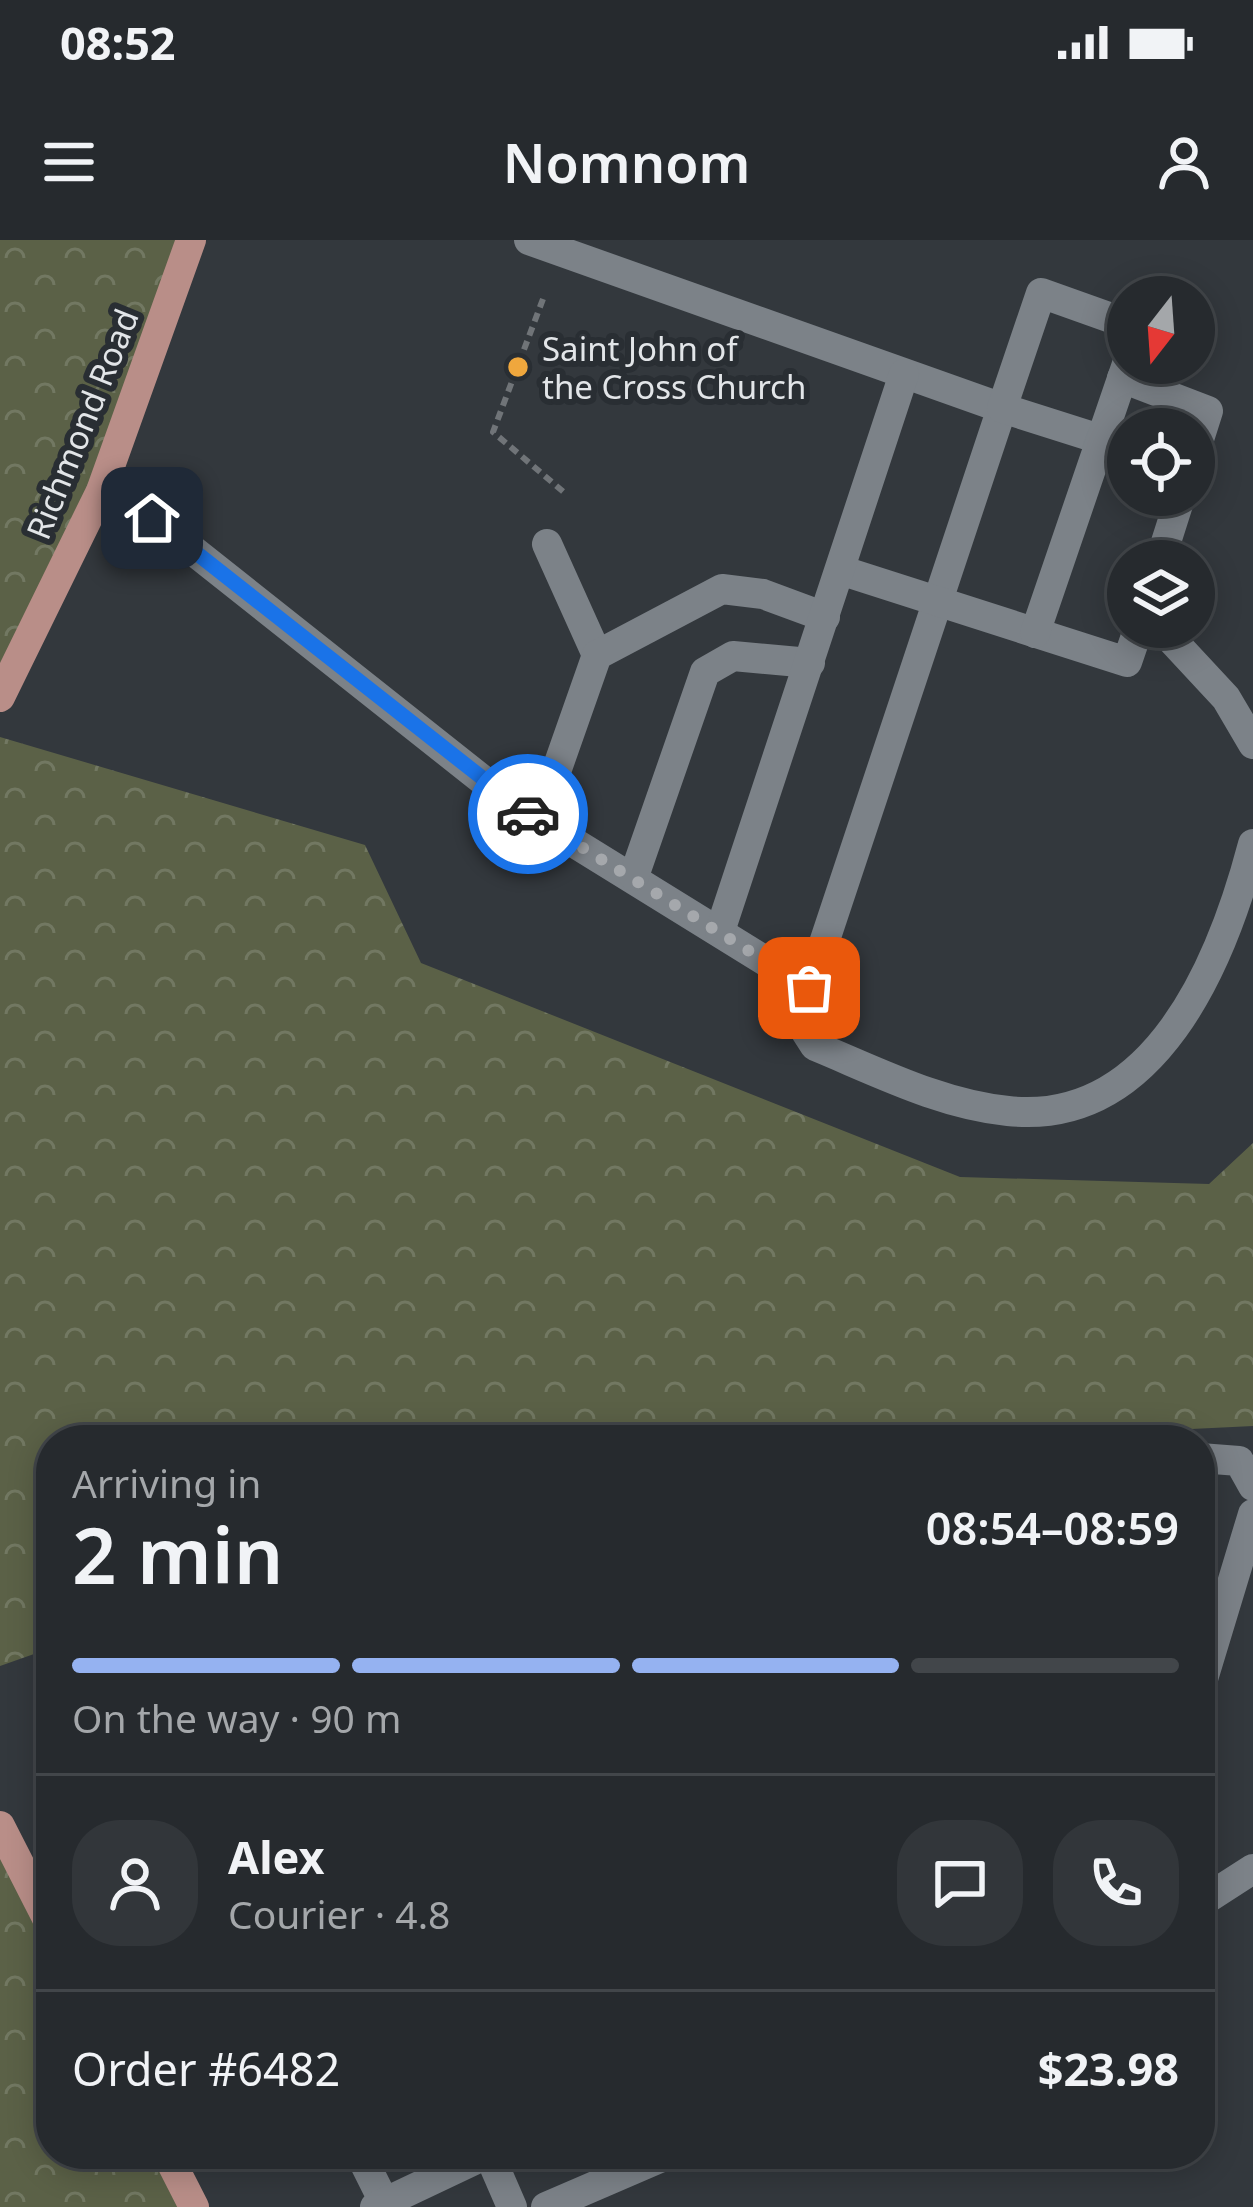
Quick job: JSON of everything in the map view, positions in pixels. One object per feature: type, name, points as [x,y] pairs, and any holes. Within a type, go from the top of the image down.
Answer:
[{"type":"main road","name":"Richmond Road","points":[[0,697],[101,490],[191,240]]},
{"type":"main road","points":[[0,1826],[36,1897]]},
{"type":"main road","points":[[175,2169],[194,2207]]},
{"type":"lane","points":[[529,240],[1107,441]]},
{"type":"lane","points":[[1107,317],[1041,293],[809,988],[806,1032],[815,1046],[938,1097],[1006,1111],[1080,1106],[1121,1086],[1193,997],[1231,916],[1253,844]]},
{"type":"lane","points":[[720,931],[904,374]]},
{"type":"lane","points":[[1153,384],[1202,408]]},
{"type":"lane","points":[[1035,633],[1107,460]]},
{"type":"lane","points":[[101,490],[152,518],[539,820],[809,988]]},
{"type":"lane","points":[[547,544],[597,655]]},
{"type":"lane","points":[[840,570],[1127,662],[1132,648]]},
{"type":"lane","points":[[539,820],[597,655],[722,589],[763,594],[825,617]]},
{"type":"lane","points":[[1180,648],[1226,698],[1253,744]]},
{"type":"lane","points":[[634,876],[705,672],[733,656],[810,663]]},
{"type":"lane","points":[[1215,1460],[1239,1462],[1253,1486]]},
{"type":"lane","points":[[1215,1639],[1253,1514]]},
{"type":"lane","points":[[1215,1893],[1253,1869]]},
{"type":"lane","points":[[366,2169],[380,2204],[440,2169]]},
{"type":"lane","points":[[495,2169],[512,2207]]},
{"type":"lane","points":[[546,2207],[634,2169]]},
{"type":"path","points":[[543,299],[494,432],[566,494]]},
{"type":"green space","points":[[0,240],[191,240],[0,697]]},
{"type":"green space","points":[[0,737],[365,845],[421,963],[960,1177],[1209,1184],[1253,1143],[1253,1426],[36,1425],[36,1653],[0,1666]]},
{"type":"green space","points":[[0,1826],[36,1897],[36,2169],[175,2169],[194,2207],[0,2207]]},
{"type":"way so far","points":[[528,814],[809,988]]},
{"type":"place","name":"Saint John of the Cross Church","points":[[518,367]]},
{"type":"route","points":[[152,518],[528,814]]}]
